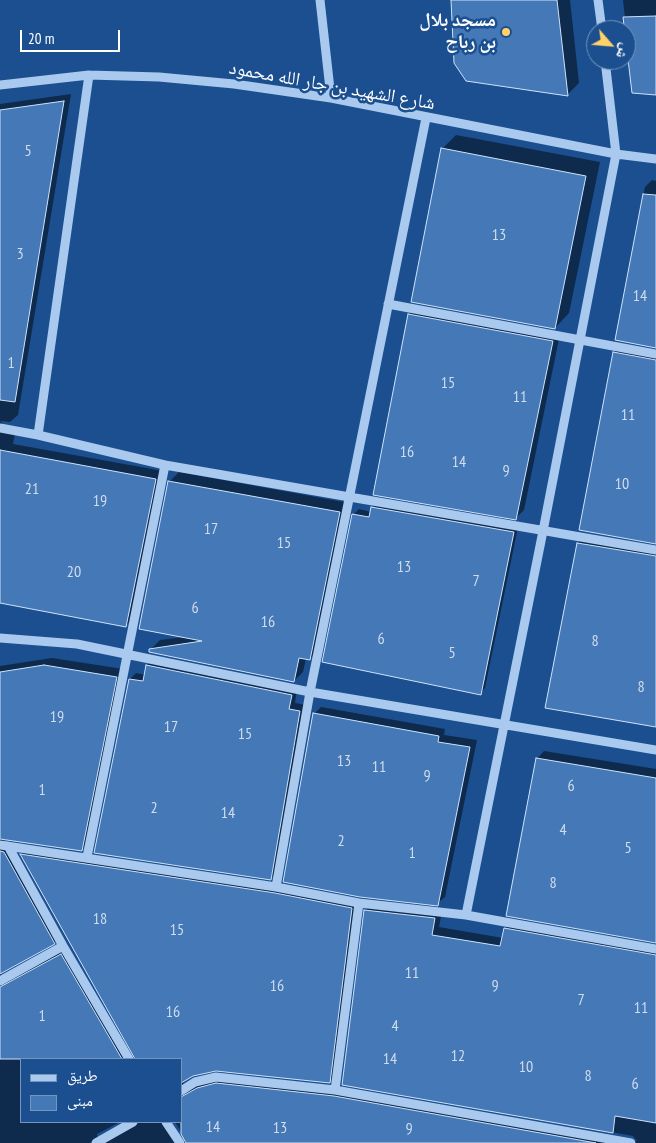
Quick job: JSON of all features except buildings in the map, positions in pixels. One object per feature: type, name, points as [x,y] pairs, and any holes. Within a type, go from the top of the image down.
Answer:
[{"type":"street","points":[[320,0],[331,98]]},
{"type":"street","points":[[598,0],[601,20]]},
{"type":"street","points":[[466,915],[503,724],[544,531],[616,154],[606,70]]},
{"type":"street","points":[[38,435],[89,75]]},
{"type":"street","name":"شارع الشهيد بن جار الله محمود","points":[[0,85],[89,75],[234,84],[331,98],[616,154],[656,159]]},
{"type":"street","points":[[276,887],[310,692],[426,118]]},
{"type":"street","points":[[388,304],[656,354]]},
{"type":"street","points":[[0,428],[165,465],[656,550]]},
{"type":"street","points":[[87,857],[165,465]]},
{"type":"street","points":[[0,638],[76,644],[310,692],[656,750]]},
{"type":"street","points":[[4,845],[276,887],[359,903],[466,915],[656,949]]},
{"type":"street","points":[[4,845],[128,1058]]},
{"type":"street","points":[[335,1090],[359,903]]},
{"type":"street","points":[[0,980],[63,946]]},
{"type":"street","points":[[182,1090],[195,1082],[216,1077],[335,1090],[631,1143]]},
{"type":"street","points":[[96,1143],[131,1123]]},
{"type":"street","points":[[167,1123],[180,1143]]},
{"type":"place","name":"مسجد بلال بن رباح","points":[[506,32]]}]
